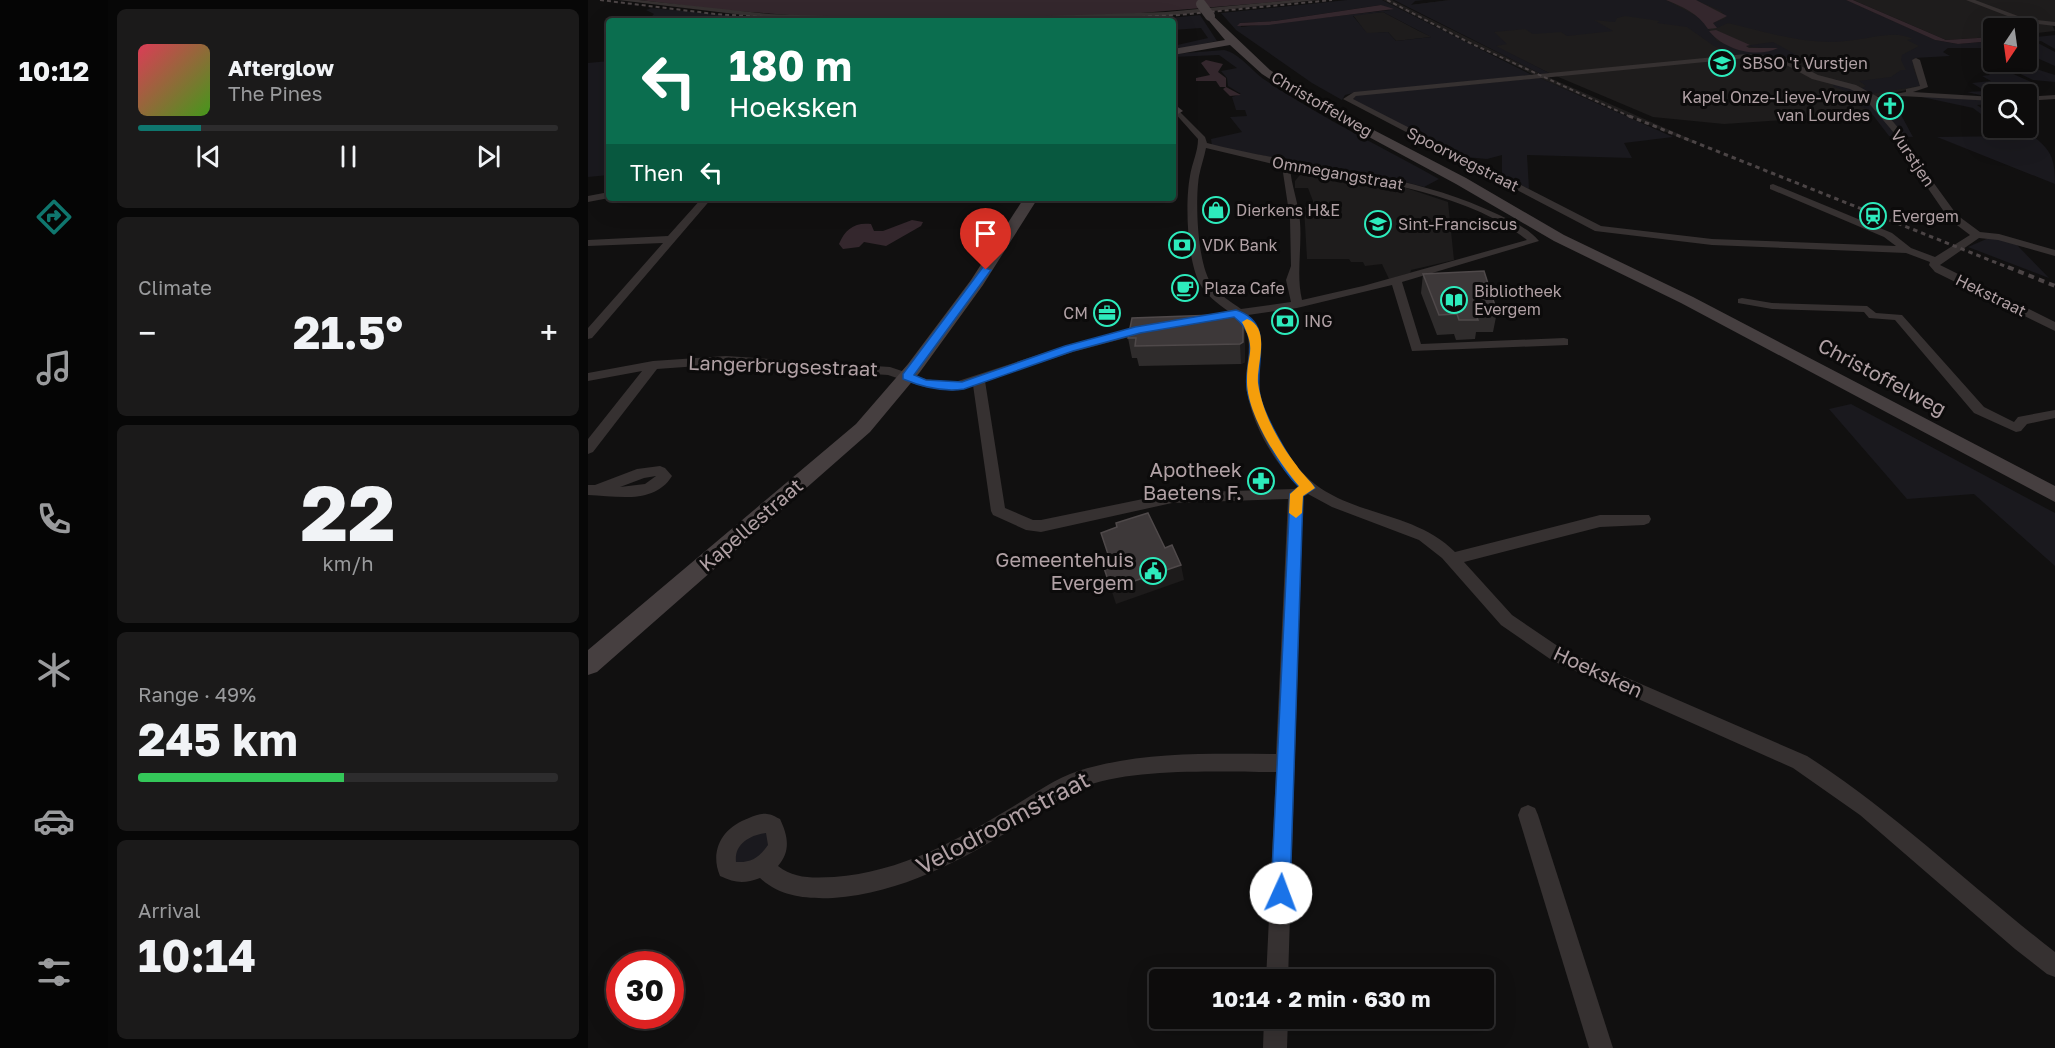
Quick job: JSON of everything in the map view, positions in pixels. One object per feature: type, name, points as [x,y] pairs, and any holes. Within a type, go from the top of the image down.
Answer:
[{"type":"main road","name":"Christoffelweg","points":[[1200,2],[1234,44],[1266,72],[1310,101],[1461,181],[1583,251],[1687,300],[2055,495]]},
{"type":"main road","points":[[1176,52],[1234,44]]},
{"type":"main road","name":"Kapellestraat","points":[[588,664],[862,428],[907,377],[978,282],[1028,201]]},
{"type":"street","points":[[621,0],[769,16],[828,18]]},
{"type":"street","points":[[1131,18],[1315,0]]},
{"type":"street","points":[[1969,0],[2017,19],[2055,24]]},
{"type":"street","name":"Spoorwegstraat","points":[[1875,98],[1854,87],[1815,77],[1781,59],[1746,57],[1354,94],[1347,99],[1599,230],[1705,242],[1907,250],[1936,261]]},
{"type":"street","points":[[1875,98],[1924,87],[1916,60]]},
{"type":"street","points":[[1901,94],[1983,98]]},
{"type":"street","points":[[2037,98],[2055,97]]},
{"type":"street","name":"Vurstjen","points":[[1875,98],[1872,102],[1904,140],[1905,149],[1953,216],[1977,235]]},
{"type":"street","points":[[1176,112],[1202,139],[1203,145]]},
{"type":"street","name":"Ommegangstraat","points":[[1203,145],[1287,164],[1378,178],[1474,206],[1524,232],[1534,241],[1394,281]]},
{"type":"street","name":"Hoeksken","points":[[1203,145],[1193,180],[1200,270],[1213,293],[1250,324],[1257,342],[1252,381],[1260,414],[1302,491],[1412,530],[1438,545],[1500,614],[1528,638],[1559,656],[1800,762],[1833,782],[1864,805],[2018,938],[2055,966]]},
{"type":"street","points":[[1287,164],[1285,168],[1287,185],[1295,219],[1292,280],[1297,305]]},
{"type":"street","points":[[1773,187],[1887,235],[1907,250]]},
{"type":"street","points":[[588,199],[606,196]]},
{"type":"street","points":[[588,335],[705,201]]},
{"type":"street","points":[[1936,261],[1977,235],[1999,237],[2055,253]]},
{"type":"street","points":[[588,243],[673,239]]},
{"type":"street","name":"Hekstraat","points":[[1936,261],[1934,265],[1939,270],[2055,327]]},
{"type":"street","points":[[1216,316],[1297,305],[1394,281],[1399,285],[1416,348],[1564,342]]},
{"type":"street","points":[[1742,301],[1772,306],[1867,309],[1873,316],[1899,317],[1979,410],[2016,428],[2024,420],[2055,414]]},
{"type":"street","name":"Langerbrugsestraat","points":[[588,377],[653,364],[744,361],[876,369],[924,383],[952,387],[978,381],[1069,349],[1158,326]]},
{"type":"street","points":[[588,449],[653,364]]},
{"type":"street","points":[[978,381],[998,511],[1031,526],[1041,526],[1172,498],[1302,491],[1286,762],[1277,969]]},
{"type":"street","points":[[1451,559],[1600,521],[1644,519]]},
{"type":"street","name":"Velodroomstraat","points":[[764,867],[771,876],[807,888],[863,886],[932,864],[1077,780],[1104,772],[1134,767],[1181,764],[1286,762]]},
{"type":"street","points":[[1528,815],[1601,1048]]},
{"type":"street","points":[[1275,1048],[1276,1029]]},
{"type":"shaded area","points":[[640,0],[1298,0],[1129,14],[1005,18],[817,17],[722,10]]},
{"type":"shaded area","points":[[1347,0],[1382,0],[1532,75],[1353,93],[1345,95],[1342,100],[1312,83],[1236,30],[1221,13]],"holes":[[[1381,5],[1390,10],[1241,27],[1240,23],[1275,21]],[[1383,12],[1431,37],[1396,41],[1388,32],[1367,33],[1353,16]]]},
{"type":"shaded area","points":[[1383,0],[1392,0],[1541,74],[1695,141],[1692,143],[1544,80]]},
{"type":"shaded area","points":[[1394,0],[1424,0],[1415,1],[1411,5],[1450,0],[1666,0],[1702,19],[1717,41],[1756,51],[1762,48],[1744,46],[1773,42],[1800,57],[1796,62],[1773,65],[1764,58],[1743,58],[1714,46],[1687,27],[1625,16],[1617,18],[1615,22],[1594,20],[1613,31],[1567,36],[1561,32],[1533,34],[1525,29],[1494,32],[1507,44],[1496,46],[1549,73],[1541,74]]},
{"type":"shaded area","name":"SBSO 't Vurstjen","points":[[1450,0],[1846,0],[1935,40],[1914,60],[1921,87],[1869,98],[1878,114],[1724,124],[1653,117],[1549,73],[1410,5]]},
{"type":"shaded area","points":[[1666,0],[1696,0],[1727,16],[1713,23],[1717,28],[1708,29],[1695,15]]},
{"type":"shaded area","points":[[1696,0],[1846,0],[1935,40],[1958,44],[1983,42],[1983,48],[1948,48],[1943,52],[1950,56],[1914,58],[1913,67],[1920,86],[1870,94],[1868,97],[1893,100],[1913,137],[1889,136],[1869,110],[1852,103],[1845,94],[1849,92],[1834,87],[1831,81],[1835,79],[1856,91],[1866,86],[1859,81],[1891,77],[1901,70],[1906,70],[1901,60],[1902,55],[1919,46],[1907,40],[1913,39],[1892,35],[1822,42],[1790,38],[1728,23],[1717,28],[1713,23],[1726,18],[1721,11]]},
{"type":"shaded area","points":[[1846,0],[1853,0],[1946,40],[1983,38],[1983,42],[1958,44],[1935,40]]},
{"type":"shaded area","points":[[1853,0],[2055,0],[2055,23],[2051,23],[2055,31],[2037,33],[2037,18],[1983,18],[1983,38],[1946,40]]},
{"type":"shaded area","points":[[1381,5],[1394,9],[1269,25],[1237,26],[1240,23],[1275,21]]},
{"type":"shaded area","points":[[652,8],[757,18],[650,18],[654,14],[646,10]]},
{"type":"shaded area","points":[[1383,12],[1432,37],[1396,41],[1388,32],[1367,34],[1353,15]]},
{"type":"shaded area","points":[[1200,15],[1217,41],[1176,49],[1176,45],[1208,38],[1201,28],[1176,30],[1176,18],[1170,18]]},
{"type":"shaded area","points":[[1716,30],[1750,45],[1746,46],[1749,48],[1778,48],[1760,53],[1740,50],[1723,43],[1709,31]]},
{"type":"shaded area","points":[[2055,35],[2055,49],[2041,41],[2037,42],[2037,37]]},
{"type":"shaded area","points":[[2037,43],[2055,52],[2055,66],[2037,58]]},
{"type":"shaded area","points":[[1224,50],[1230,52],[1265,80],[1307,107],[1439,179],[1424,187],[1398,180],[1212,146],[1211,139],[1242,132],[1230,117],[1247,116],[1245,110],[1236,110],[1232,97],[1241,94],[1228,86],[1227,78],[1221,71],[1237,68],[1219,55],[1176,57],[1176,54]]},
{"type":"shaded area","points":[[1206,60],[1223,64],[1218,72],[1226,78],[1226,87],[1220,87],[1216,81],[1196,81],[1196,78],[1210,75],[1201,63]]},
{"type":"shaded area","points":[[606,61],[606,175],[588,177],[588,63]]},
{"type":"shaded area","points":[[2037,69],[2055,75],[2055,82],[2033,80],[2016,72],[2037,72]]},
{"type":"shaded area","points":[[1986,72],[2011,73],[2036,84],[1983,84],[1983,90],[1972,83],[1991,81],[1982,76],[1990,75]]},
{"type":"shaded area","points":[[1540,78],[1673,137],[1624,143],[1632,158],[1527,155],[1529,189],[1502,175],[1502,155],[1487,159],[1465,157],[1352,100],[1357,95]]},
{"type":"shaded area","points":[[1226,87],[1241,95],[1230,96],[1223,89]]},
{"type":"shaded area","points":[[1983,91],[1983,96],[1967,92]]},
{"type":"shaded area","points":[[1917,96],[1983,99],[1983,105],[1977,105],[1983,109],[1983,116],[1973,108]]},
{"type":"shaded area","points":[[1937,137],[2035,138],[2052,158],[2055,184]]},
{"type":"shaded area","name":"Sint-Franciscus","points":[[1304,170],[1360,177],[1397,185],[1448,202],[1454,260],[1411,270],[1410,273],[1389,279],[1382,264],[1365,266],[1363,262],[1351,262],[1349,259],[1307,259],[1304,207],[1313,206],[1313,201],[1308,188],[1295,188],[1295,181]]},
{"type":"shaded area","points":[[912,220],[923,222],[921,226],[886,246],[864,242],[859,247],[843,249],[839,244],[844,234],[855,225],[871,224],[874,231],[883,231]]},
{"type":"shaded area","points":[[1991,237],[2016,244],[2049,278],[1968,247]]},
{"type":"shaded area","points":[[1851,404],[2055,513],[2055,566],[1974,494],[1907,499],[1829,409]]},
{"type":"shaded area","points":[[772,830],[770,856],[736,870],[731,846],[739,838]]},
{"type":"building","points":[[1484,271],[1497,312],[1475,312],[1478,320],[1459,320],[1457,314],[1439,315],[1423,274]]},
{"type":"building","points":[[1243,314],[1243,342],[1240,344],[1135,346],[1136,338],[1128,338],[1132,318]]},
{"type":"building","points":[[1148,513],[1165,548],[1172,545],[1181,565],[1111,589],[1104,568],[1112,566],[1101,533],[1117,527],[1116,523]]},
{"type":"railway","points":[[600,0],[715,14],[779,18]]},
{"type":"railway","points":[[1118,18],[1179,15],[1332,0]]},
{"type":"railway","points":[[1387,0],[1468,42],[1633,118]]},
{"type":"railway","points":[[1629,116],[2012,269]]},
{"type":"railway","points":[[2008,267],[2055,286]]},
{"type":"slow traffic","points":[[1247,322],[1257,342],[1252,381],[1254,397],[1260,414],[1297,478],[1308,488],[1296,494],[1296,513]]},
{"type":"place","name":"SBSO 't Vurstjen","points":[[1722,63]]},
{"type":"place","name":"Kapel Onze-Lieve-Vrouw van Lourdes","points":[[1890,106]]},
{"type":"place","name":"Dierkens H&E","points":[[1216,210]]},
{"type":"place","name":"Evergem","points":[[1873,216]]},
{"type":"place","name":"Sint-Franciscus","points":[[1378,224]]},
{"type":"place","name":"VDK Bank","points":[[1182,245]]},
{"type":"place","name":"Plaza Cafe","points":[[1185,288]]},
{"type":"place","name":"Bibliotheek Evergem","points":[[1454,300]]},
{"type":"place","name":"CM","points":[[1107,313]]},
{"type":"place","name":"ING","points":[[1285,321]]},
{"type":"place","name":"Apotheek Baetens F.","points":[[1261,481]]},
{"type":"place","name":"Gemeentehuis Evergem","points":[[1153,571]]},
{"type":"route","points":[[986,270],[907,377],[924,383],[952,387],[964,386],[1069,349],[1139,330],[1236,314],[1250,324],[1257,342],[1252,381],[1254,397],[1260,414],[1297,478],[1308,488],[1296,494],[1281,893]]}]
